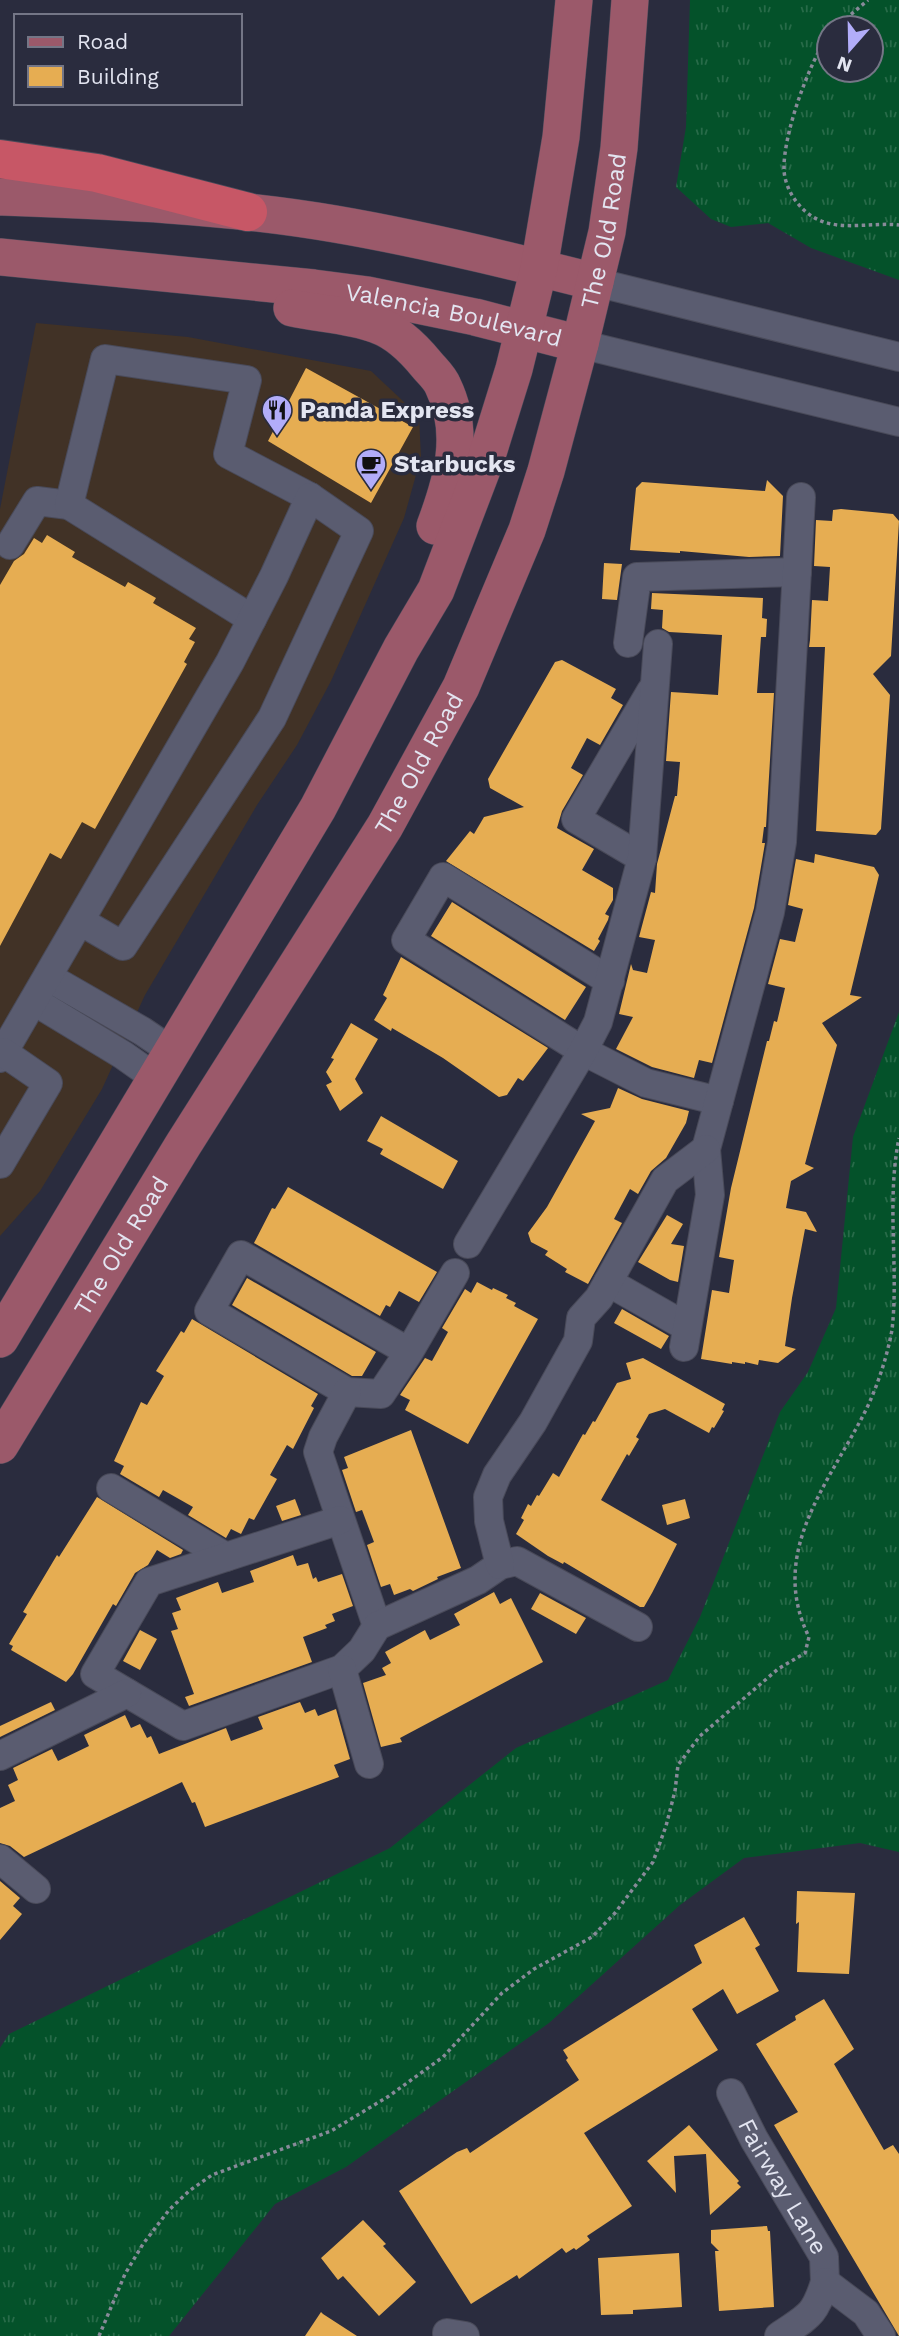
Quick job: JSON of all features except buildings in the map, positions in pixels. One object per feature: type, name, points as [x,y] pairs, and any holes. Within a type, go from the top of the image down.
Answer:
[{"type":"highway","points":[[0,159],[97,173],[248,212]]},
{"type":"main road","points":[[0,1339],[318,808],[401,649],[436,590],[486,459],[524,330],[539,268],[561,137],[574,0]]},
{"type":"main road","name":"The Old Road","points":[[0,1445],[183,1145],[385,825],[420,766],[461,687],[527,530],[546,471],[580,344],[607,232],[619,148],[630,0]]},
{"type":"main road","points":[[0,197],[69,199],[248,212],[332,223],[406,237],[595,282]]},
{"type":"main road","name":"Valencia Boulevard","points":[[0,257],[368,295],[580,344]]},
{"type":"main road","points":[[228,279],[293,308],[377,325],[400,338],[442,383],[455,426],[456,457],[451,485],[420,566],[401,649]]},
{"type":"street","points":[[595,282],[899,357]]},
{"type":"street","name":"Valencia Boulevard","points":[[580,344],[899,422]]},
{"type":"street","points":[[69,505],[105,359],[247,380],[228,454],[310,497],[359,531],[272,718],[123,946],[80,921]]},
{"type":"street","points":[[0,1164],[48,1083],[2,1055],[230,662],[310,497]]},
{"type":"street","points":[[608,1282],[685,1337],[710,1195],[706,1149],[770,912],[782,842],[801,497]]},
{"type":"street","points":[[10,545],[37,501],[69,505],[252,619]]},
{"type":"street","points":[[628,643],[637,576],[797,572]]},
{"type":"street","points":[[468,1244],[598,1022],[642,858],[657,644]]},
{"type":"street","points":[[642,858],[576,819],[654,685]]},
{"type":"street","points":[[610,981],[443,877],[406,940],[583,1051],[646,1083],[719,1101]]},
{"type":"street","points":[[48,977],[142,1031],[165,1065]]},
{"type":"street","points":[[34,1002],[123,1055],[165,1065]]},
{"type":"street","points":[[500,1565],[489,1521],[488,1497],[493,1486],[514,1448],[533,1422],[578,1341],[581,1318],[599,1298],[665,1180],[706,1149]]},
{"type":"street","points":[[409,1352],[241,1255],[209,1311],[347,1392],[381,1394],[409,1352],[455,1273]]},
{"type":"street","points":[[347,1392],[318,1452],[377,1626]]},
{"type":"street","points":[[111,1488],[226,1557]]},
{"type":"street","points":[[340,1520],[149,1582],[95,1674],[183,1726],[342,1669],[362,1650],[377,1626],[478,1580],[500,1565],[517,1561],[638,1627]]},
{"type":"street","points":[[342,1669],[369,1764]]},
{"type":"street","points":[[0,1756],[127,1693]]},
{"type":"street","points":[[0,1859],[36,1889]]},
{"type":"street","name":"Fairway Lane","points":[[731,2093],[754,2139],[824,2257],[825,2282]]},
{"type":"street","points":[[772,2336],[779,2336],[805,2319],[818,2305],[825,2282],[866,2313],[881,2336]]},
{"type":"path","points":[[852,14],[868,0]]},
{"type":"path","points":[[815,55],[788,138],[784,172],[795,202],[819,220],[846,225],[899,225]]},
{"type":"path","points":[[99,2336],[125,2274],[143,2244],[169,2210],[189,2191],[212,2175],[331,2131],[389,2096],[443,2057],[502,1993],[534,1969],[592,1937],[615,1913],[653,1862],[666,1825],[678,1765],[700,1736],[778,1670],[805,1653],[809,1637],[802,1622],[795,1586],[794,1569],[798,1548],[818,1494],[860,1423],[874,1390],[892,1329],[893,1185],[899,1139]]},
{"type":"shaded area","points":[[36,323],[188,337],[371,371],[419,416],[421,457],[404,518],[331,681],[297,745],[257,805],[145,995],[102,1089],[40,1191],[0,1236],[0,509]]},
{"type":"green space","points":[[690,0],[899,0],[899,280],[811,248],[768,223],[731,227],[711,219],[676,187],[686,127]]},
{"type":"green space","points":[[899,1012],[899,1852],[860,1843],[744,1858],[680,1905],[549,2023],[346,2167],[275,2204],[169,2336],[0,2336],[0,2048],[9,2034],[390,1848],[516,1748],[668,1680],[700,1617],[780,1412],[808,1372],[836,1308],[853,1137]]},
{"type":"place","name":"Panda Express","points":[[277,437]]},
{"type":"place","name":"Starbucks","points":[[371,491]]}]
